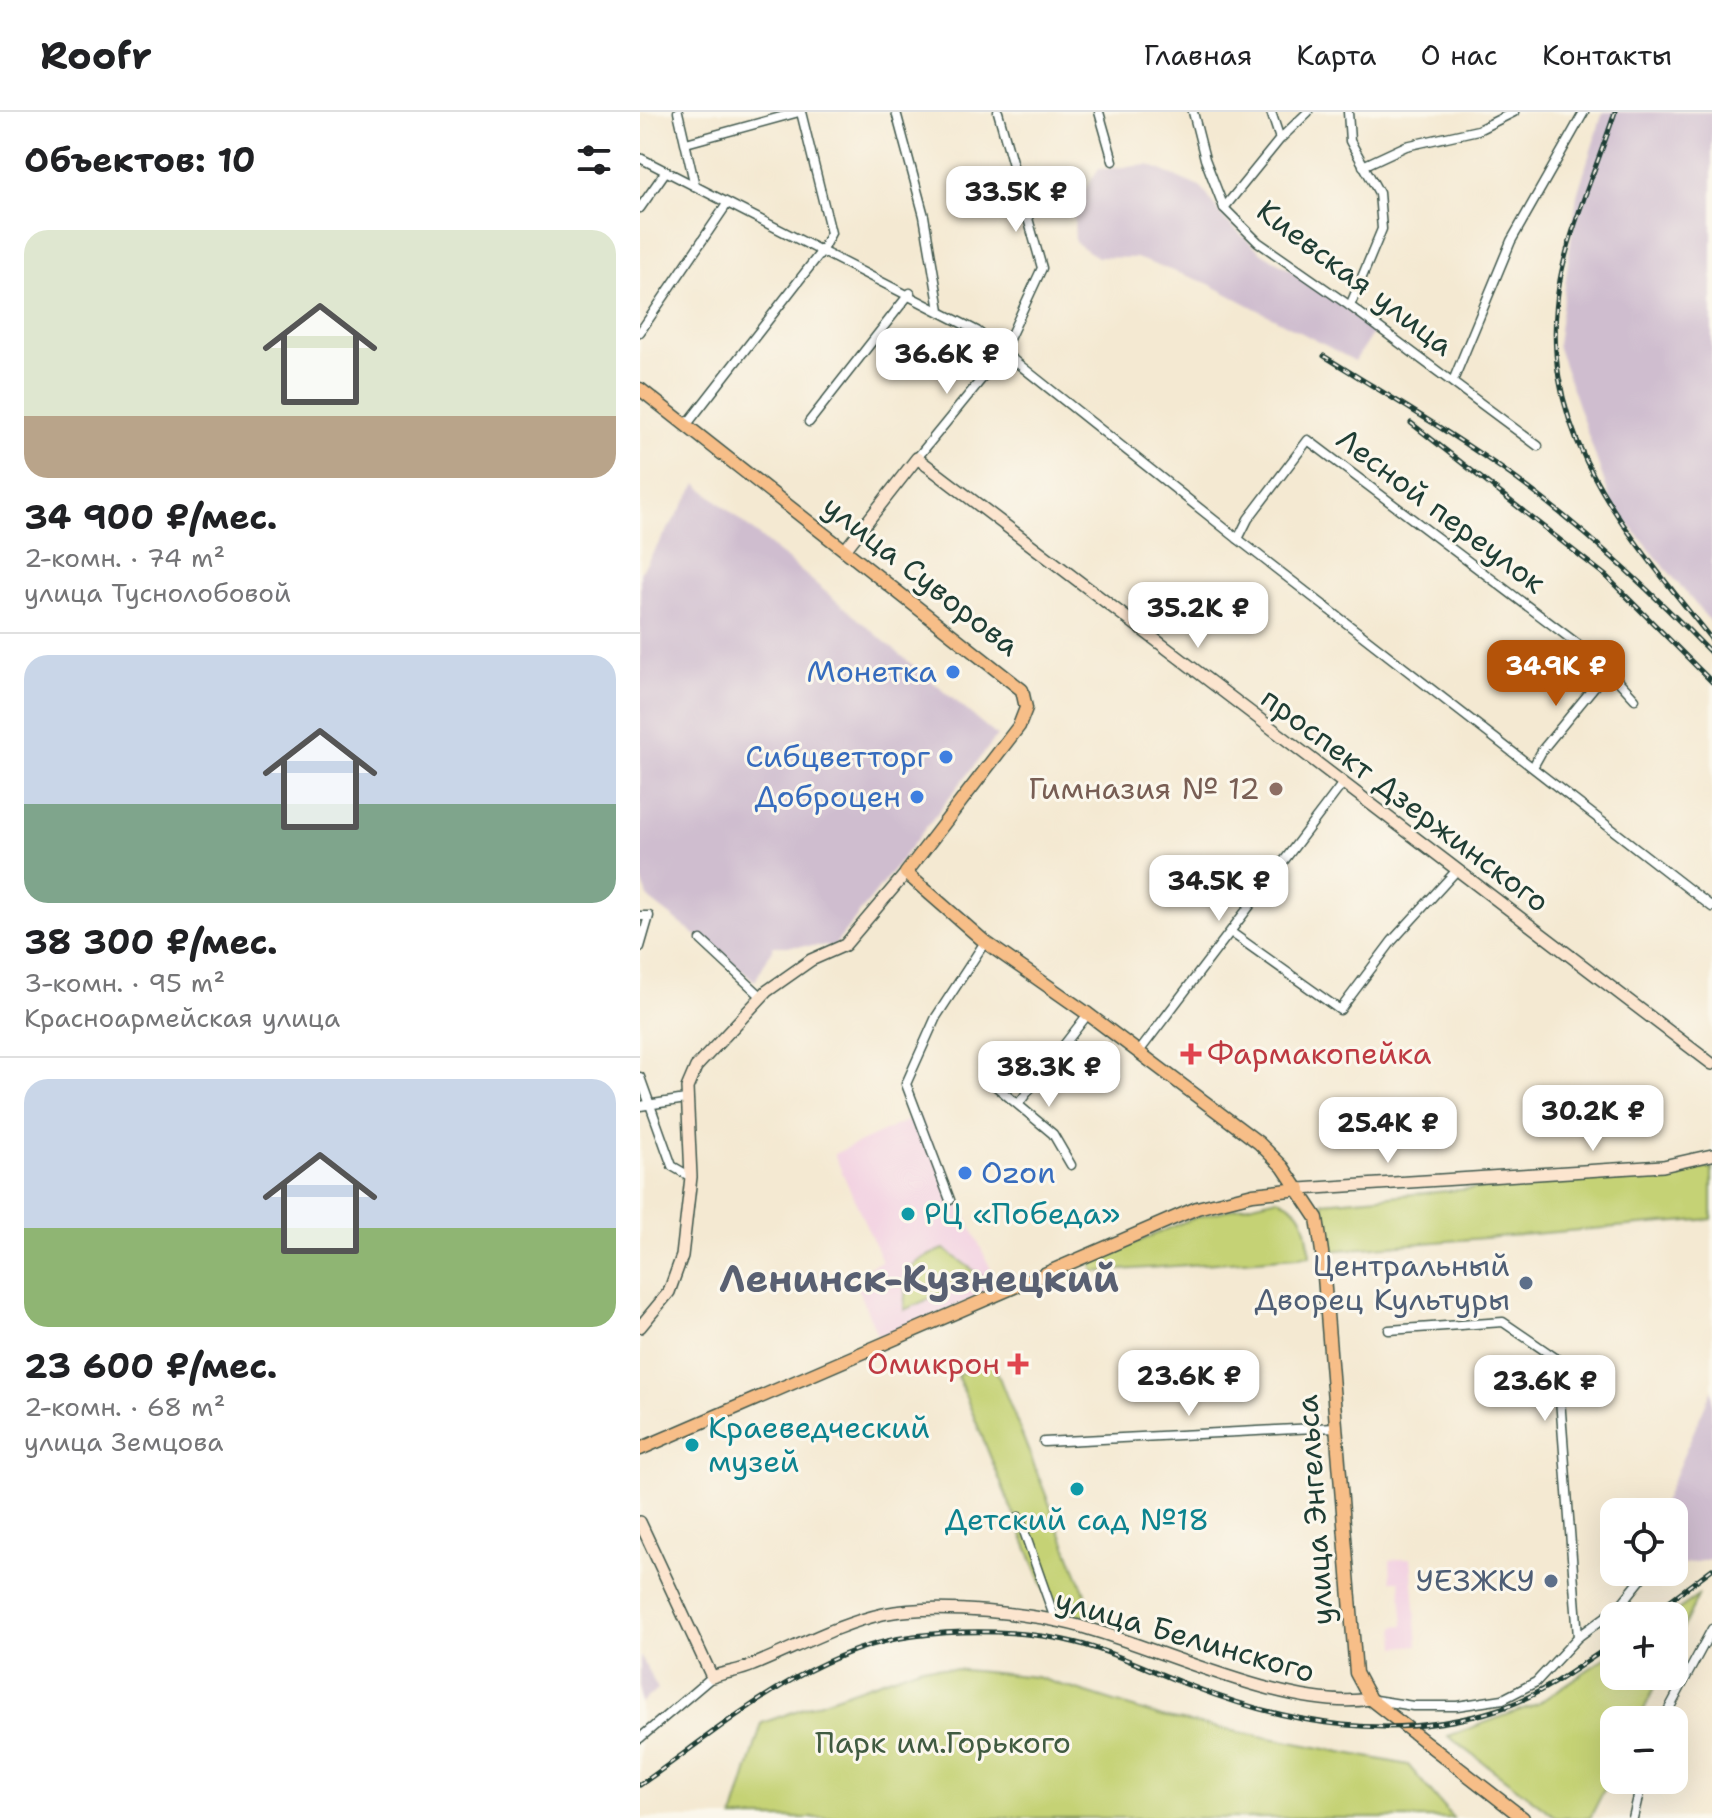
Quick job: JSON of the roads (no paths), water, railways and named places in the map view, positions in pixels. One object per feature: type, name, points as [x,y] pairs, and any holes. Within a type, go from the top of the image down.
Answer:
[{"type":"main road","name":"улица Суворова","points":[[640,389],[688,423],[1022,690],[1026,708],[1019,726],[906,873]]},
{"type":"main road","points":[[906,873],[985,942],[1088,1014],[1137,1054],[1259,1143],[1300,1189]]},
{"type":"main road","points":[[640,1449],[1197,1208],[1253,1194],[1300,1189]]},
{"type":"main road","name":"улица Энгельса","points":[[1300,1189],[1317,1218],[1353,1655],[1356,1673],[1370,1699]]},
{"type":"main road","points":[[1370,1699],[1523,1818]]},
{"type":"street","points":[[678,112],[695,186]]},
{"type":"street","points":[[686,143],[800,112],[831,233],[821,252],[688,423]]},
{"type":"street","points":[[896,112],[924,216],[940,310]]},
{"type":"street","points":[[845,550],[1002,354],[1042,268],[998,112]]},
{"type":"street","points":[[1099,112],[1113,161]]},
{"type":"street","name":"Киевская улица","points":[[1193,112],[1205,159],[1224,208],[1258,242],[1453,381],[1538,446]]},
{"type":"street","points":[[1271,112],[1280,139]]},
{"type":"street","points":[[1224,208],[1280,139],[1308,112]]},
{"type":"street","points":[[1348,112],[1350,141],[1379,193],[1382,229],[1350,306]]},
{"type":"street","points":[[1363,166],[1406,146],[1478,130],[1514,112]]},
{"type":"street","points":[[1453,381],[1511,241],[1584,112]]},
{"type":"street","points":[[640,158],[821,252],[910,293],[977,331],[1002,354],[1238,539],[1712,907]]},
{"type":"street","points":[[640,208],[666,171]]},
{"type":"street","points":[[640,332],[727,204]]},
{"type":"street","points":[[809,422],[910,293]]},
{"type":"street","name":"Лесной переулок","points":[[1238,539],[1248,519],[1308,440],[1608,670],[1635,699]]},
{"type":"street","name":"проспект Дзержинского","points":[[917,458],[1712,1064]]},
{"type":"street","points":[[1533,767],[1543,749],[1608,670]]},
{"type":"street","points":[[1137,1054],[1232,933],[1343,783]]},
{"type":"street","points":[[1232,933],[1340,1010],[1392,941],[1457,870]]},
{"type":"street","points":[[640,1327],[669,1292],[677,1275],[691,1177],[687,1088],[696,1067],[762,997],[791,972],[845,945],[906,873]]},
{"type":"street","points":[[640,947],[644,916]]},
{"type":"street","points":[[701,940],[762,997]]},
{"type":"street","points":[[950,1200],[906,1084],[936,1017],[985,942]]},
{"type":"street","points":[[1019,1103],[1088,1014]]},
{"type":"street","points":[[640,1077],[672,1166],[691,1177]]},
{"type":"street","points":[[992,1083],[1053,1134],[1071,1165]]},
{"type":"street","points":[[640,1106],[653,1107],[686,1099]]},
{"type":"street","points":[[1300,1189],[1663,1166],[1712,1155]]},
{"type":"street","points":[[1389,1330],[1503,1322],[1557,1359],[1578,1637]]},
{"type":"street","points":[[1044,1442],[1335,1427]]},
{"type":"street","points":[[1019,1517],[1056,1622]]},
{"type":"street","points":[[640,1522],[712,1677],[640,1738]]},
{"type":"street","points":[[1370,1699],[1413,1706],[1457,1706],[1503,1699],[1536,1682],[1578,1637],[1619,1607],[1636,1586]]},
{"type":"street","name":"улица Белинского","points":[[712,1677],[748,1668],[859,1620],[904,1610],[946,1610],[1087,1628],[1331,1703],[1370,1699]]},
{"type":"street","points":[[1672,1706],[1708,1647],[1712,1629]]},
{"type":"street","points":[[1633,1818],[1639,1794]]},
{"type":"railway","points":[[1615,112],[1577,217],[1560,280],[1555,334],[1560,384],[1573,431],[1593,475],[1648,558],[1712,640]]},
{"type":"railway","points":[[1324,356],[1515,478],[1617,562],[1712,654]]},
{"type":"railway","points":[[1411,423],[1606,576],[1712,682]]},
{"type":"railway","points":[[1668,1602],[1712,1569]]},
{"type":"railway","points":[[640,1785],[736,1716],[803,1674],[876,1644],[914,1636],[954,1632],[1038,1635],[1106,1652],[1228,1700],[1266,1711],[1343,1725],[1382,1727],[1421,1725],[1499,1709],[1544,1689],[1600,1653]]},
{"type":"place","name":"Монетка","points":[[953,672]]},
{"type":"place","name":"Сибцветторг","points":[[946,757]]},
{"type":"place","name":"Гимназия № 12","points":[[1276,789]]},
{"type":"place","name":"Доброцен","points":[[917,797]]},
{"type":"place","name":"Фармакопейка","points":[[1191,1054]]},
{"type":"place","name":"Ozon","points":[[965,1173]]},
{"type":"place","name":"РЦ «Победа»","points":[[908,1214]]},
{"type":"place","name":"Центральный Дворец Культуры","points":[[1526,1283]]},
{"type":"place","name":"Омикрон","points":[[1018,1364]]},
{"type":"place","name":"Краеведческий музей","points":[[692,1445]]},
{"type":"place","name":"Детский сад №18","points":[[1077,1489]]},
{"type":"place","name":"УЕЗЖКУ","points":[[1551,1581]]},
{"type":"district","name":"Ленинск-Кузнецкий","points":[[919,1279]]},
{"type":"park label","name":"Парк им.Горького","points":[[943,1743]]}]
